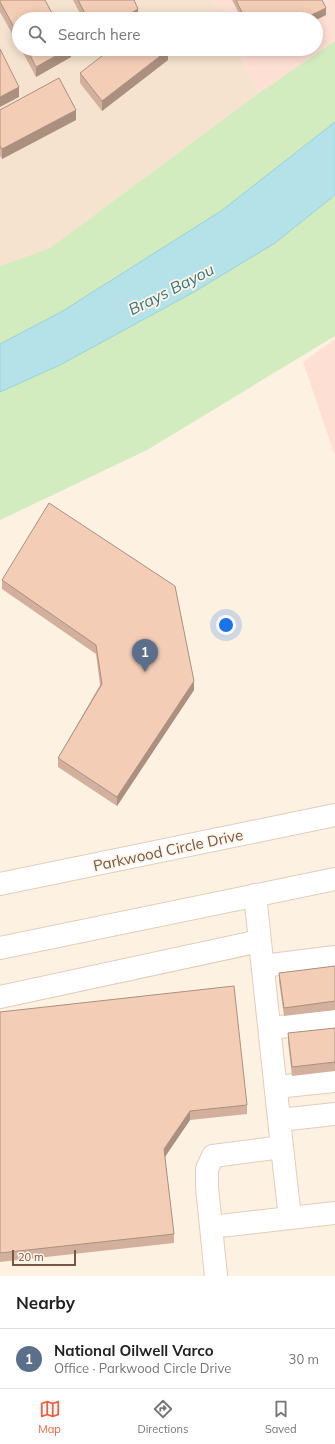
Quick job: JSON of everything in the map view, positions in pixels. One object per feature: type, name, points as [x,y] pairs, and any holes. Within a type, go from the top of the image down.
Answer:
[{"type":"street","name":"Parkwood Circle Drive","points":[[0,884],[335,815]]},
{"type":"street","points":[[0,948],[335,879]]},
{"type":"street","points":[[255,896],[290,1218]]},
{"type":"street","points":[[0,997],[260,941]]},
{"type":"street","points":[[263,966],[335,957]]},
{"type":"street","points":[[270,1028],[335,1021]]},
{"type":"street","points":[[276,1087],[335,1081]]},
{"type":"street","points":[[280,1120],[335,1114]]},
{"type":"street","points":[[216,1276],[207,1187],[207,1169],[214,1156],[282,1147]]},
{"type":"street","points":[[211,1227],[335,1213]]},
{"type":"shaded area","points":[[0,0],[213,0],[219,12],[12,12],[12,56],[240,56],[259,93],[50,248],[0,266]]},
{"type":"shaded area","points":[[213,0],[335,0],[335,41],[323,49],[323,12],[219,12]]},
{"type":"shaded area","points":[[240,56],[313,56],[259,93]]},
{"type":"shaded area","points":[[335,339],[335,456],[303,362]]},
{"type":"green space","points":[[335,41],[335,336],[147,450],[0,520],[0,266],[50,248],[259,93],[313,56],[323,56],[323,49]]},
{"type":"water","name":"Brays Bayou","points":[[335,122],[335,195],[275,243],[194,292],[60,365],[0,392],[0,344],[61,312],[221,211]]},
{"type":"building","points":[[0,0],[45,0],[51,12],[12,12],[12,23]]},
{"type":"building","points":[[78,0],[134,0],[138,9],[133,12],[84,12]]},
{"type":"building","points":[[236,0],[322,0],[326,8],[318,12],[242,12]]},
{"type":"building","points":[[0,49],[19,87],[0,97]]},
{"type":"building","points":[[30,56],[56,56],[36,67]]},
{"type":"building","points":[[102,56],[160,56],[102,101],[80,73]]},
{"type":"building","points":[[59,78],[76,110],[2,149],[0,146],[0,110]]},
{"type":"building","points":[[49,503],[175,586],[194,681],[117,797],[58,758],[102,684],[96,645],[2,580]]},
{"type":"building","points":[[335,966],[335,1001],[284,1008],[279,973]]},
{"type":"building","points":[[234,986],[247,1105],[190,1111],[164,1149],[174,1234],[0,1253],[0,1012]]},
{"type":"building","points":[[335,1028],[335,1062],[292,1067],[288,1033]]},
{"type":"place","name":"National Oilwell Varco","points":[[145,672]]}]
